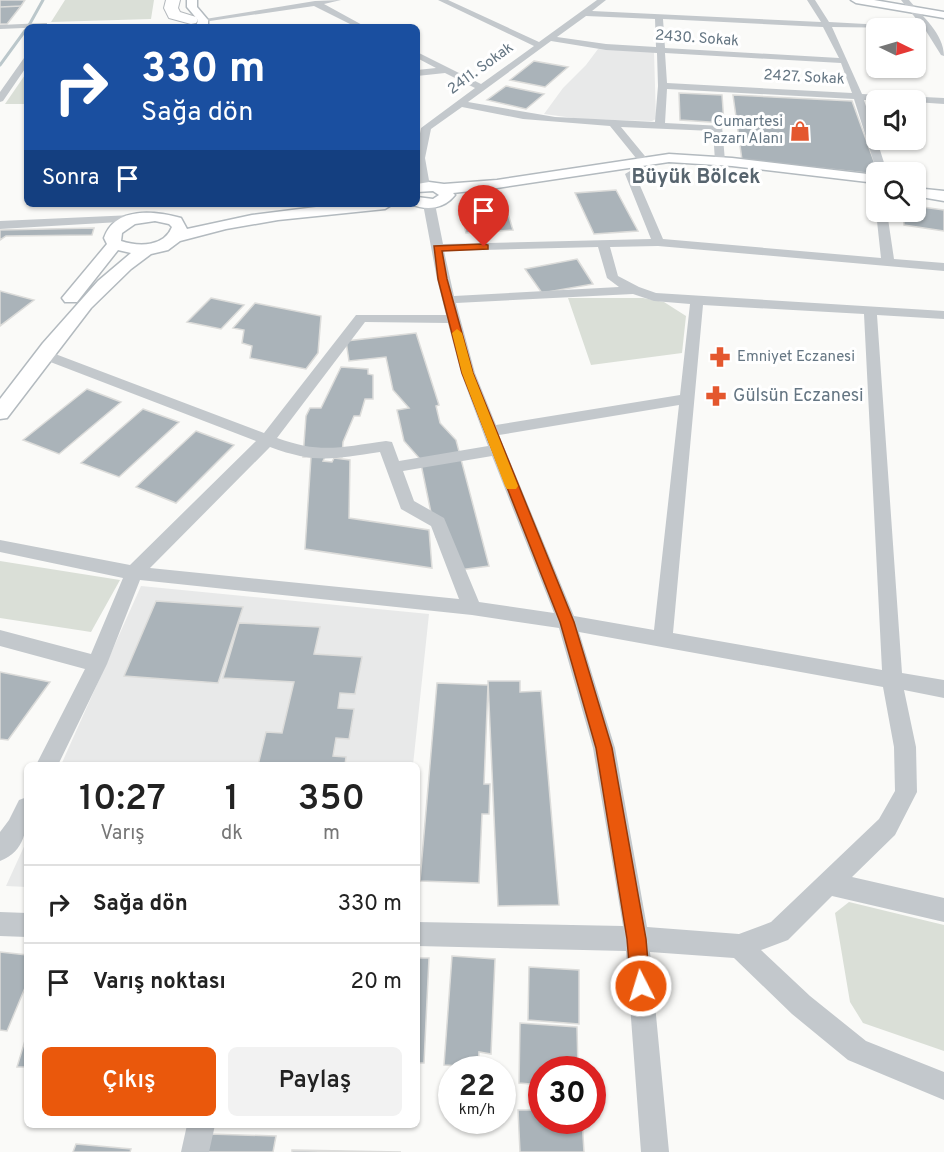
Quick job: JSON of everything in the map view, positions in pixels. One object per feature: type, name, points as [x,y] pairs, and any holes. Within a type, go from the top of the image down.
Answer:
[{"type":"highway","points":[[173,0],[171,8],[174,15],[197,23],[203,0]]},
{"type":"main road","points":[[184,0],[183,9],[197,23]]},
{"type":"main road","points":[[192,0],[197,23]]},
{"type":"main road","points":[[856,0],[908,5]]},
{"type":"main road","points":[[884,0],[944,12]]},
{"type":"main road","points":[[429,194],[669,158],[720,161],[866,178]]},
{"type":"main road","points":[[429,194],[630,174],[673,167],[738,170],[866,186]]},
{"type":"main road","points":[[926,186],[944,188]]},
{"type":"main road","points":[[926,194],[944,196]]},
{"type":"main road","points":[[133,219],[139,207]]},
{"type":"main road","points":[[175,221],[286,207]]},
{"type":"main road","points":[[0,413],[82,305],[126,263],[147,249],[209,226],[359,207]]},
{"type":"main road","points":[[147,249],[127,249],[115,244],[112,238],[113,233],[118,227],[133,219],[158,210],[180,227],[174,238]]},
{"type":"main road","points":[[0,387],[115,244]]},
{"type":"street","points":[[197,23],[337,0]]},
{"type":"street","points":[[442,0],[539,45]]},
{"type":"street","name":"2411. Sokak","points":[[601,0],[421,129],[420,158],[429,194],[437,248],[468,373],[567,622],[604,748],[637,939],[655,1152]]},
{"type":"street","points":[[811,0],[828,25],[859,95],[879,162]]},
{"type":"street","points":[[315,3],[356,24]]},
{"type":"street","points":[[908,5],[930,30],[944,53]]},
{"type":"street","points":[[584,13],[659,16],[717,14],[866,27]]},
{"type":"street","points":[[659,16],[663,86],[660,125]]},
{"type":"street","points":[[0,27],[24,27]]},
{"type":"street","points":[[926,30],[944,31]]},
{"type":"street","name":"2430. Sokak","points":[[549,38],[606,47],[844,61]]},
{"type":"street","points":[[420,57],[480,87]]},
{"type":"street","points":[[0,99],[24,64]]},
{"type":"street","points":[[420,73],[446,70]]},
{"type":"street","name":"2427. Sokak","points":[[663,86],[944,101]]},
{"type":"street","points":[[459,103],[494,113],[547,120],[718,128],[720,161]]},
{"type":"street","points":[[612,123],[644,161]]},
{"type":"street","points":[[630,174],[658,242]]},
{"type":"street","points":[[2,226],[133,219]]},
{"type":"street","points":[[883,222],[888,261]]},
{"type":"street","points":[[437,248],[658,242],[944,267]]},
{"type":"street","points":[[603,243],[606,261],[613,278],[634,290],[654,297],[944,315]]},
{"type":"street","points":[[48,762],[97,663],[134,573],[268,439],[361,318],[634,290]]},
{"type":"street","points":[[663,638],[697,301]]},
{"type":"street","points":[[420,934],[637,939],[739,946],[779,931],[887,828],[906,792],[904,747],[892,679],[870,310]]},
{"type":"street","points":[[45,355],[299,452],[322,455],[386,446],[407,505],[438,522],[472,608]]},
{"type":"street","points":[[393,467],[494,440],[687,399]]},
{"type":"street","points":[[0,546],[134,573],[472,608],[567,622],[944,689]]},
{"type":"street","points":[[0,638],[97,663]]},
{"type":"street","points":[[0,850],[17,828],[24,813]]},
{"type":"street","points":[[828,883],[944,910]]},
{"type":"street","points":[[0,924],[24,925]]},
{"type":"street","points":[[739,946],[801,1005],[857,1051],[944,1086]]},
{"type":"street","points":[[195,1152],[200,1128]]},
{"type":"shaded area","points":[[65,0],[154,0],[151,19],[51,22]]},
{"type":"shaded area","points":[[598,49],[654,52],[656,119],[652,121],[581,119],[544,114],[563,88]]},
{"type":"shaded area","points":[[24,76],[24,104],[5,104]]},
{"type":"shaded area","points":[[568,298],[643,298],[664,302],[686,316],[682,353],[591,365]]},
{"type":"shaded area","points":[[0,561],[120,580],[91,632],[0,618]]},
{"type":"shaded area","points":[[141,586],[429,614],[413,762],[62,762]]},
{"type":"shaded area","points":[[24,847],[24,887],[6,886]]},
{"type":"shaded area","points":[[849,902],[944,925],[944,1051],[863,1023],[850,1002],[835,913]]},
{"type":"building","points":[[0,0],[25,0],[21,6],[0,7]]},
{"type":"building","points":[[21,6],[7,24],[0,24],[0,7]]},
{"type":"building","points":[[534,61],[568,67],[545,87],[510,80]]},
{"type":"building","points":[[506,86],[544,94],[526,109],[487,100]]},
{"type":"building","points":[[679,93],[722,95],[724,123],[680,120]]},
{"type":"building","name":"Cumartesi Pazarı Alanı","points":[[733,95],[852,101],[866,139],[866,150],[870,150],[874,162],[866,162],[866,173],[742,160]]},
{"type":"building","points":[[616,190],[638,231],[594,234],[575,193]]},
{"type":"building","points":[[504,201],[513,230],[466,233],[459,204]]},
{"type":"building","points":[[926,208],[944,210],[944,231],[904,225],[904,222],[926,222]]},
{"type":"building","points":[[94,228],[92,235],[6,236],[0,240],[0,230]]},
{"type":"building","points":[[577,259],[593,284],[542,293],[525,269]]},
{"type":"building","points":[[0,291],[34,300],[0,326]]},
{"type":"building","points":[[211,298],[244,305],[221,329],[187,322]]},
{"type":"building","points":[[255,303],[321,316],[318,353],[306,369],[250,358],[252,346],[242,343],[244,330],[233,328]]},
{"type":"building","points":[[416,333],[439,405],[436,406],[440,423],[456,440],[489,566],[459,570],[436,537],[420,459],[404,441],[397,410],[409,408],[393,390],[386,357],[349,361],[346,341]]},
{"type":"building","points":[[341,367],[368,369],[368,374],[373,375],[373,399],[365,399],[360,416],[354,416],[343,442],[342,457],[326,455],[323,461],[332,462],[334,458],[350,460],[349,518],[429,530],[432,568],[305,549],[311,457],[303,457],[306,416],[310,408],[321,408]]},
{"type":"building","points":[[87,389],[121,402],[59,454],[23,440]]},
{"type":"building","points":[[143,409],[179,422],[119,477],[81,463]]},
{"type":"building","points":[[196,431],[234,445],[176,503],[136,487]]},
{"type":"building","points":[[156,601],[243,607],[218,683],[124,676]]},
{"type":"building","points":[[239,623],[320,627],[314,654],[362,657],[355,694],[340,693],[338,708],[354,709],[349,739],[336,738],[333,756],[346,757],[345,762],[259,762],[266,732],[282,733],[294,682],[223,678]]},
{"type":"building","points":[[0,672],[50,682],[8,740],[0,739]]},
{"type":"building","points":[[488,681],[520,681],[520,692],[541,691],[559,905],[498,906]]},
{"type":"building","points":[[437,683],[488,685],[484,784],[490,784],[489,814],[482,814],[479,883],[420,881]]},
{"type":"building","points":[[0,952],[24,955],[24,990],[7,1031],[0,1030]]},
{"type":"building","points":[[452,956],[495,959],[491,1054],[479,1052],[479,1056],[445,1056]]},
{"type":"building","points":[[420,958],[429,958],[424,1063],[420,1063]]},
{"type":"building","points":[[529,967],[579,970],[579,1024],[528,1020]]},
{"type":"building","points":[[520,1023],[577,1027],[578,1056],[528,1056],[528,1084],[519,1083]]},
{"type":"building","points":[[24,1044],[24,1067],[17,1067]]},
{"type":"building","points":[[518,1110],[528,1110],[528,1134],[583,1134],[584,1152],[520,1152]]},
{"type":"building","points":[[210,1134],[276,1136],[273,1152],[207,1152]]},
{"type":"building","points":[[76,1144],[131,1149],[130,1152],[73,1152]]},
{"type":"building","points":[[292,1150],[401,1152],[292,1152]]},
{"type":"waterway","points":[[30,24],[43,0]]},
{"type":"waterway","points":[[0,65],[24,32]]},
{"type":"slow traffic","points":[[457,333],[468,373],[511,486]]},
{"type":"place","name":"Cumartesi Pazarı Alanı","points":[[800,131]]},
{"type":"place","name":"Emniyet Eczanesi","points":[[720,357]]},
{"type":"place","name":"Gülsün Eczanesi","points":[[716,396]]},
{"type":"district","name":"Büyük Bölcek","points":[[696,178]]},
{"type":"route","points":[[484,247],[437,248],[442,279],[468,373],[567,622],[604,748],[637,939],[641,986]]}]
